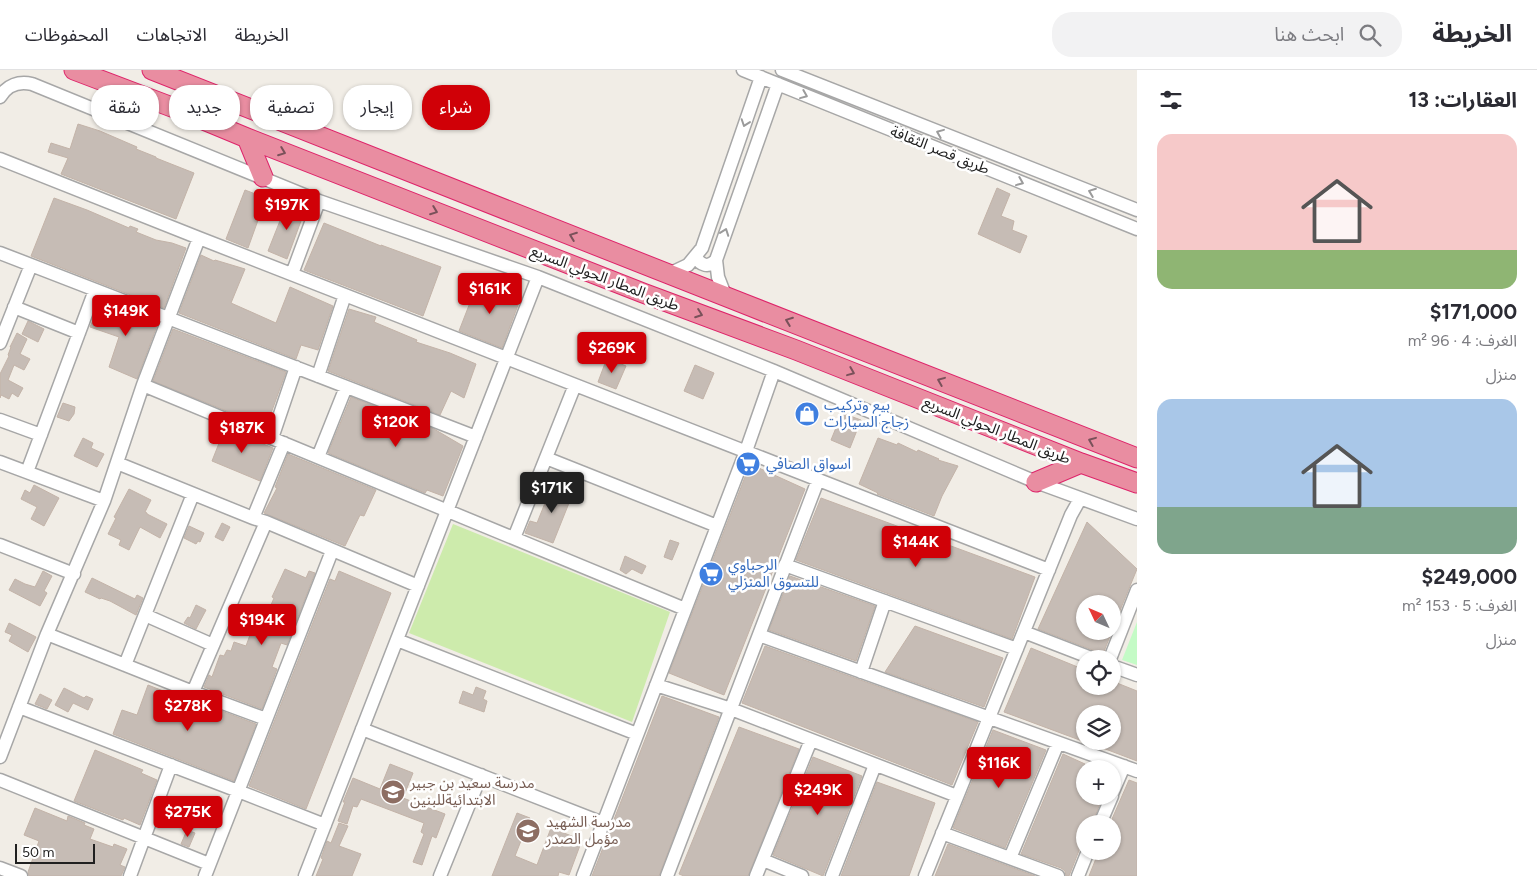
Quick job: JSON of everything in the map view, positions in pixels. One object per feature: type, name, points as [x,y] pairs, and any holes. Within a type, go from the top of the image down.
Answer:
[{"type":"highway","name":"طريق المطار الحولي السريع","points":[[74,70],[642,293],[796,350],[1081,463],[1137,483]]},
{"type":"highway","name":"طريق المطار الحولي السريع","points":[[152,70],[356,152],[1137,458]]},
{"type":"highway","points":[[247,138],[263,177]]},
{"type":"highway","points":[[587,271],[595,270],[602,264],[604,256],[601,247]]},
{"type":"highway","points":[[642,293],[638,287],[637,278],[639,275],[645,269],[661,271]]},
{"type":"highway","points":[[1036,482],[1081,463]]},
{"type":"street","name":"طريق قصر الثقافة","points":[[743,70],[1137,229]]},
{"type":"street","name":"طريق قصر الثقافة","points":[[782,70],[1137,210]]},
{"type":"street","points":[[661,271],[688,265],[704,242],[761,77]]},
{"type":"street","points":[[0,97],[15,84],[32,84],[319,201],[538,277],[774,371],[1036,482],[1137,519]]},
{"type":"street","points":[[696,256],[698,261],[708,266],[716,260],[778,84]]},
{"type":"street","points":[[0,159],[1049,570]]},
{"type":"street","points":[[292,274],[319,201]]},
{"type":"street","points":[[0,757],[47,634],[104,501],[143,386],[199,238]]},
{"type":"street","points":[[0,253],[476,437]]},
{"type":"street","points":[[716,260],[718,277],[724,295]]},
{"type":"street","points":[[0,344],[31,265]]},
{"type":"street","points":[[305,876],[538,277]]},
{"type":"street","points":[[27,472],[95,290]]},
{"type":"street","points":[[318,376],[345,295]]},
{"type":"street","points":[[14,306],[79,333]]},
{"type":"street","points":[[253,518],[278,441],[296,367]]},
{"type":"street","points":[[583,876],[746,452],[774,371]]},
{"type":"street","points":[[514,538],[575,385]]},
{"type":"street","points":[[143,386],[686,608]]},
{"type":"street","points":[[318,457],[346,387]]},
{"type":"street","points":[[0,420],[41,435]]},
{"type":"street","points":[[546,458],[717,526]]},
{"type":"street","points":[[0,462],[104,501]]},
{"type":"street","points":[[117,463],[266,522],[418,586]]},
{"type":"street","points":[[667,876],[818,480]]},
{"type":"street","points":[[125,664],[193,494]]},
{"type":"street","points":[[925,876],[1071,515],[1080,499]]},
{"type":"street","points":[[193,692],[266,522]]},
{"type":"street","points":[[0,545],[74,574]]},
{"type":"street","points":[[0,780],[144,838],[207,870],[332,551]]},
{"type":"street","points":[[785,566],[1017,649]]},
{"type":"street","points":[[1114,650],[1137,590]]},
{"type":"street","points":[[861,672],[885,602]]},
{"type":"street","points":[[145,615],[213,646]]},
{"type":"street","points":[[1024,632],[1076,652]]},
{"type":"street","points":[[47,634],[266,719]]},
{"type":"street","points":[[759,635],[1137,771]]},
{"type":"street","points":[[396,640],[637,734]]},
{"type":"street","points":[[1121,669],[1137,675]]},
{"type":"street","points":[[656,685],[731,709],[957,796]]},
{"type":"street","points":[[19,707],[324,826]]},
{"type":"street","points":[[362,728],[603,823]]},
{"type":"street","points":[[756,876],[811,740]]},
{"type":"street","points":[[1010,858],[1058,742]]},
{"type":"street","points":[[130,876],[171,765]]},
{"type":"street","points":[[832,876],[875,765]]},
{"type":"street","points":[[1121,773],[1124,766]]},
{"type":"street","points":[[440,876],[480,775]]},
{"type":"street","points":[[942,833],[1058,876]]},
{"type":"street","points":[[763,860],[802,876]]},
{"type":"street","points":[[1078,876],[1084,860]]},
{"type":"street","points":[[0,868],[21,876]]},
{"type":"green space","points":[[453,524],[670,612],[632,722],[409,633]]},
{"type":"green space","points":[[1137,622],[1137,665],[1122,660]]},
{"type":"building","points":[[78,124],[91,128],[91,130],[100,131],[137,147],[136,149],[156,158],[194,173],[176,219],[61,174],[68,158],[48,152],[51,143],[70,149]]},
{"type":"building","points":[[997,188],[1010,194],[1001,216],[1014,221],[1012,230],[1027,236],[1020,253],[978,234]]},
{"type":"building","points":[[245,190],[266,198],[248,248],[226,239]]},
{"type":"building","points":[[54,198],[129,228],[130,226],[138,229],[136,232],[156,240],[186,248],[164,308],[31,256]]},
{"type":"building","points":[[287,203],[305,210],[287,259],[268,251]]},
{"type":"building","points":[[324,223],[441,267],[423,316],[304,270]]},
{"type":"building","points":[[201,255],[214,261],[245,269],[231,303],[276,323],[290,287],[333,306],[318,350],[301,345],[296,359],[179,313]]},
{"type":"building","points":[[478,282],[521,297],[502,348],[459,331]]},
{"type":"building","points":[[101,301],[158,323],[137,379],[109,367],[119,337],[90,327]]},
{"type":"building","points":[[349,309],[376,317],[374,322],[417,340],[416,342],[476,364],[464,398],[451,391],[440,415],[328,371]]},
{"type":"building","points":[[28,321],[44,329],[38,342],[22,334]]},
{"type":"building","points":[[173,329],[286,372],[266,427],[153,381]]},
{"type":"building","points":[[17,333],[27,339],[20,354],[30,359],[24,370],[14,365],[8,380],[23,388],[18,397],[12,393],[9,399],[1,395],[0,398],[0,374]]},
{"type":"building","points":[[607,358],[626,366],[616,389],[598,382]]},
{"type":"building","points":[[695,365],[714,373],[703,399],[684,391]]},
{"type":"building","points":[[351,397],[434,429],[463,446],[443,496],[427,490],[425,493],[328,453]]},
{"type":"building","points":[[63,403],[75,407],[74,414],[69,421],[57,417]]},
{"type":"building","points":[[842,413],[861,420],[850,448],[831,440]]},
{"type":"building","points":[[225,428],[273,448],[260,481],[212,461]]},
{"type":"building","points":[[83,438],[93,443],[91,448],[104,454],[97,467],[74,456]]},
{"type":"building","points":[[878,438],[897,445],[898,443],[917,452],[918,450],[938,460],[958,466],[934,516],[877,494],[859,484]]},
{"type":"building","points":[[288,454],[376,490],[364,516],[360,515],[345,546],[264,513],[277,488],[275,487]]},
{"type":"building","points":[[750,464],[805,489],[724,695],[669,673]]},
{"type":"building","points":[[553,483],[575,488],[553,543],[525,533],[530,521],[537,523]]},
{"type":"building","points":[[34,485],[59,498],[44,526],[31,519],[37,507],[21,499],[25,490],[30,493]]},
{"type":"building","points":[[129,489],[151,500],[145,512],[167,524],[160,538],[140,527],[129,550],[119,545],[121,540],[108,534],[116,518],[114,517]]},
{"type":"building","points":[[821,498],[1035,577],[1012,639],[796,560]]},
{"type":"building","points":[[1087,522],[1137,569],[1121,608],[1121,595],[1076,595],[1076,640],[1108,640],[1105,650],[1093,650],[1038,629]]},
{"type":"building","points":[[222,523],[230,527],[223,541],[215,537]]},
{"type":"building","points":[[189,526],[204,533],[200,542],[198,541],[196,544],[184,538]]},
{"type":"building","points":[[670,540],[679,543],[672,560],[664,557]]},
{"type":"building","points":[[625,556],[646,566],[642,574],[632,569],[626,574],[620,570]]},
{"type":"building","points":[[285,569],[306,578],[309,571],[315,573],[287,645],[281,643],[272,667],[277,669],[262,709],[204,687],[209,675],[212,677],[220,655],[224,656],[227,650],[231,651],[234,642],[246,646],[254,624],[261,628]]},
{"type":"building","points":[[43,571],[52,576],[44,591],[47,593],[40,606],[9,590],[15,579],[35,587]]},
{"type":"building","points":[[339,571],[391,593],[306,809],[249,786],[330,579],[335,581]]},
{"type":"building","points":[[790,576],[875,606],[856,661],[769,630]]},
{"type":"building","points":[[92,578],[135,599],[137,595],[143,598],[136,615],[110,601],[100,599],[85,592]]},
{"type":"building","points":[[196,605],[206,610],[196,629],[184,623],[188,617],[190,618]]},
{"type":"building","points":[[9,623],[36,637],[28,652],[9,641],[12,635],[5,632]]},
{"type":"building","points":[[915,626],[1003,658],[984,707],[885,672]]},
{"type":"building","points":[[765,646],[978,722],[952,785],[742,703]]},
{"type":"building","points":[[1031,648],[1076,666],[1076,695],[1121,695],[1121,685],[1137,691],[1137,761],[1108,750],[1121,750],[1121,705],[1076,705],[1076,739],[1004,712]]},
{"type":"building","points":[[148,685],[256,724],[234,781],[113,734],[122,710],[137,715]]},
{"type":"building","points":[[476,687],[486,691],[483,699],[487,701],[484,712],[459,703],[463,691],[473,695]]},
{"type":"building","points":[[64,688],[84,698],[86,696],[93,699],[88,710],[73,703],[68,712],[55,705]]},
{"type":"building","points":[[40,694],[52,700],[47,709],[35,704]]},
{"type":"building","points":[[662,696],[719,717],[659,876],[592,876]]},
{"type":"building","points":[[739,727],[799,749],[748,876],[684,876],[679,874]]},
{"type":"building","points":[[993,730],[1046,750],[1005,848],[953,828]]},
{"type":"building","points":[[95,750],[143,770],[141,773],[157,780],[140,825],[74,801]]},
{"type":"building","points":[[1063,754],[1076,760],[1076,805],[1099,805],[1096,815],[1076,815],[1076,858],[1069,876],[1066,876],[1065,871],[1061,868],[1021,854]]},
{"type":"building","points":[[813,757],[862,776],[823,876],[773,855]]},
{"type":"building","points":[[390,764],[413,773],[403,798],[445,814],[436,838],[432,836],[422,865],[413,862],[424,834],[421,832],[424,823],[361,799],[357,807],[353,806],[347,824],[338,821],[345,802],[343,802],[353,778],[380,789]]},
{"type":"building","points":[[1129,780],[1137,783],[1137,876],[1089,876],[1095,860],[1121,860],[1121,815],[1114,815],[1118,805],[1121,805],[1121,798]]},
{"type":"building","points":[[877,782],[935,803],[909,876],[841,876]]},
{"type":"building","points":[[35,808],[67,821],[68,816],[85,823],[84,825],[94,829],[90,839],[113,847],[114,844],[127,849],[120,865],[125,867],[121,876],[29,876],[28,872],[39,841],[24,835]]},
{"type":"building","points":[[517,813],[530,818],[515,856],[537,865],[551,828],[582,840],[569,875],[559,872],[558,876],[492,876]]},
{"type":"building","points":[[339,823],[348,826],[339,846],[361,854],[352,876],[316,876],[323,859],[321,858],[327,841],[331,843]]},
{"type":"building","points":[[187,830],[195,833],[189,847],[181,844]]},
{"type":"building","points":[[948,844],[1035,876],[935,876]]},
{"type":"place","name":"بيع وتركيب زجاج السيارات","points":[[807,414]]},
{"type":"place","name":"اسواق الصافي","points":[[748,464]]},
{"type":"place","name":"الرحباوي للتسوق المنزلي","points":[[711,574]]},
{"type":"place","name":"مدرسة سعيد بن جبير الابتدائيةللبنين","points":[[393,792]]},
{"type":"place","name":"مدرسة الشهيد مؤمل الصدر","points":[[528,831]]}]
